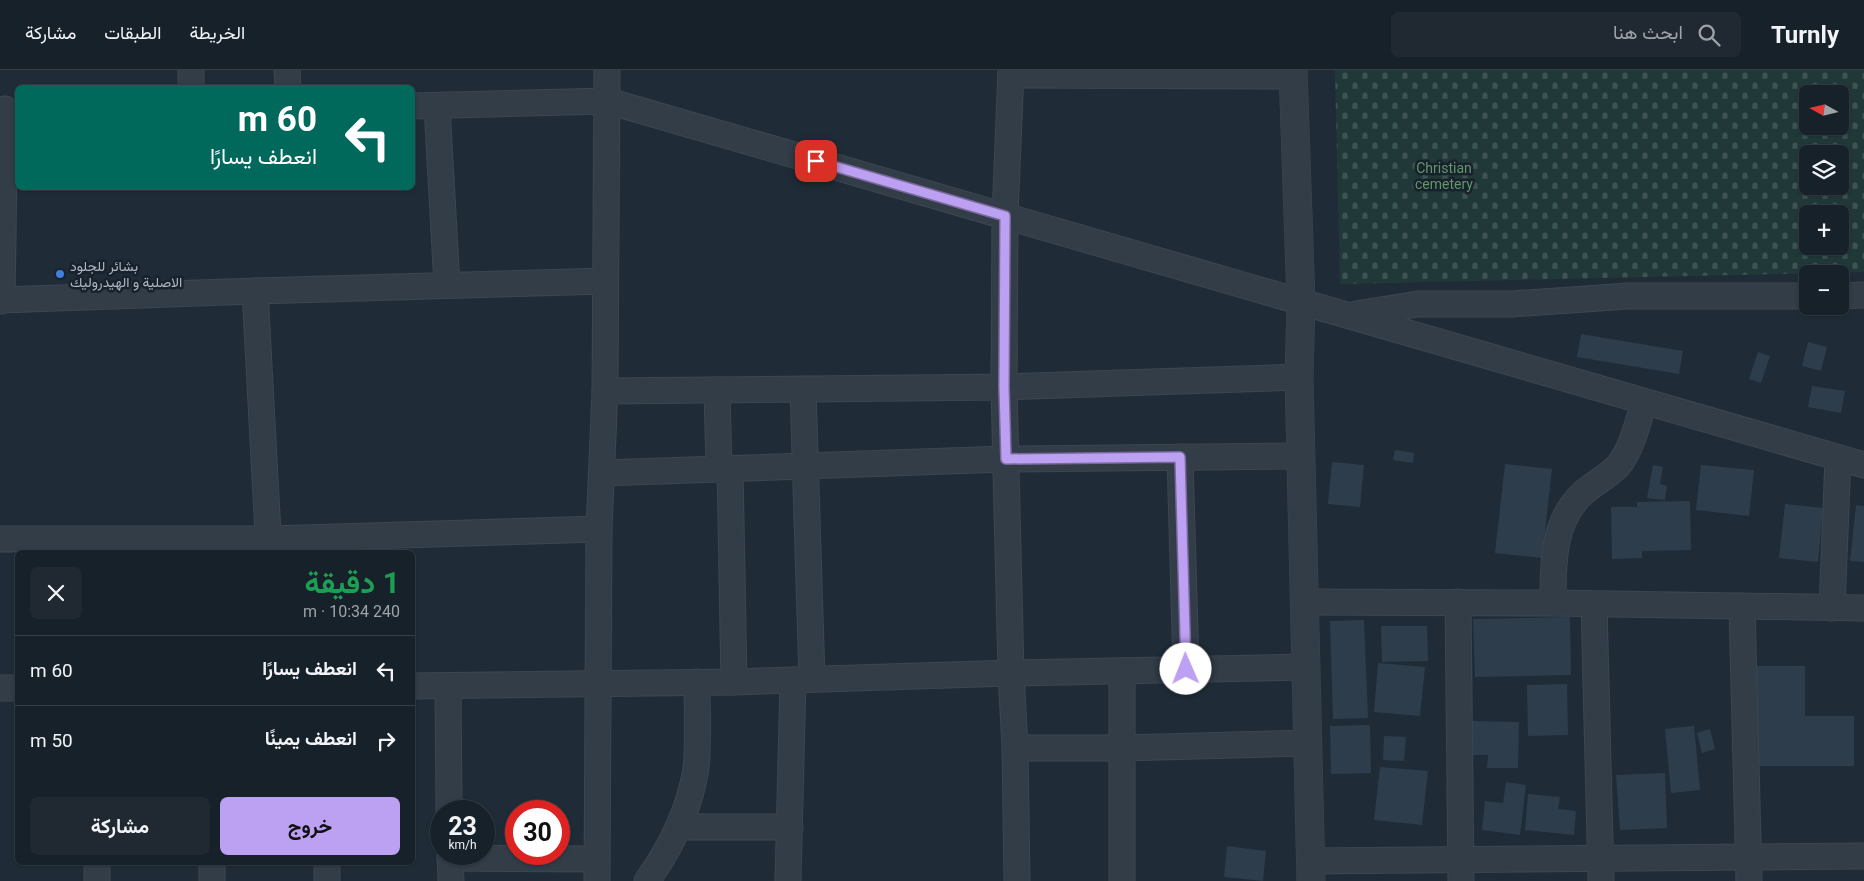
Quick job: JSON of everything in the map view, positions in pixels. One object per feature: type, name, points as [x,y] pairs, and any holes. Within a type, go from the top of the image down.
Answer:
[{"type":"street","points":[[191,70],[191,85]]},
{"type":"street","points":[[288,70],[288,85]]},
{"type":"street","points":[[474,865],[597,870],[597,684],[599,529],[605,391],[607,70]]},
{"type":"street","points":[[1017,881],[1004,387],[1005,216],[1011,73],[1293,73],[1301,302],[1299,377],[1311,871],[1748,869],[1864,856]]},
{"type":"street","points":[[415,106],[438,107],[608,100],[1864,465]]},
{"type":"street","points":[[438,107],[447,285]]},
{"type":"street","points":[[8,109],[1,300],[605,281]]},
{"type":"street","points":[[255,291],[269,546]]},
{"type":"street","points":[[1849,296],[1864,295]]},
{"type":"street","points":[[1348,316],[1418,304],[1512,304],[1628,296],[1799,296]]},
{"type":"street","points":[[605,391],[1004,387],[1299,377]]},
{"type":"street","points":[[788,881],[790,827],[803,680],[806,466],[803,389]]},
{"type":"street","points":[[717,390],[724,469],[734,682]]},
{"type":"street","points":[[1553,603],[1553,565],[1561,526],[1571,505],[1619,464],[1628,447],[1644,402]]},
{"type":"street","points":[[602,472],[1006,459],[1301,456]]},
{"type":"street","points":[[1180,457],[1186,669]]},
{"type":"street","points":[[1832,608],[1838,458]]},
{"type":"street","points":[[0,539],[59,546],[269,546],[326,545],[599,529]]},
{"type":"street","points":[[1304,602],[1553,603],[1864,608]]},
{"type":"street","points":[[1458,602],[1461,870]]},
{"type":"street","points":[[1594,604],[1600,870]]},
{"type":"street","points":[[1742,606],[1748,869]]},
{"type":"street","points":[[415,686],[734,682],[1305,666]]},
{"type":"street","points":[[1122,671],[1122,881]]},
{"type":"street","points":[[647,881],[678,828],[689,799],[696,767],[697,682]]},
{"type":"street","points":[[448,686],[449,800]]},
{"type":"street","points":[[0,688],[15,688]]},
{"type":"street","points":[[1015,748],[1122,748],[1307,743]]},
{"type":"street","points":[[678,828],[790,827]]},
{"type":"street","points":[[97,865],[97,881]]},
{"type":"street","points":[[212,865],[212,881]]},
{"type":"street","points":[[327,881],[328,865]]},
{"type":"green space","name":"Christian cemetery","points":[[1335,70],[1864,70],[1864,272],[1849,272],[1849,265],[1799,265],[1799,273],[1340,284]]},
{"type":"building","points":[[1581,334],[1683,351],[1679,374],[1577,357]]},
{"type":"building","points":[[1808,342],[1827,347],[1821,371],[1802,366]]},
{"type":"building","points":[[1758,352],[1770,356],[1761,383],[1749,379]]},
{"type":"building","points":[[1812,386],[1845,391],[1841,413],[1808,407]]},
{"type":"building","points":[[1395,450],[1414,453],[1413,463],[1393,460]]},
{"type":"building","points":[[1332,462],[1364,465],[1360,507],[1328,504]]},
{"type":"building","points":[[1505,464],[1552,469],[1542,558],[1495,553]]},
{"type":"building","points":[[1653,465],[1663,467],[1660,484],[1667,486],[1665,500],[1647,498]]},
{"type":"building","points":[[1701,465],[1754,470],[1749,516],[1696,510]]},
{"type":"building","points":[[1690,501],[1691,550],[1642,551],[1642,558],[1612,559],[1611,507],[1637,507],[1637,502]]},
{"type":"building","points":[[1785,504],[1823,508],[1818,562],[1779,558]]},
{"type":"building","points":[[1856,505],[1864,506],[1864,562],[1850,561]]},
{"type":"building","points":[[1570,617],[1571,675],[1475,677],[1473,619]]},
{"type":"building","points":[[1364,620],[1368,718],[1333,719],[1330,621]]},
{"type":"building","points":[[1381,626],[1427,626],[1428,661],[1382,662]]},
{"type":"building","points":[[1378,663],[1425,667],[1420,716],[1374,712]]},
{"type":"building","points":[[1757,666],[1805,666],[1805,716],[1854,716],[1854,766],[1757,766]]},
{"type":"building","points":[[1567,684],[1568,735],[1528,736],[1527,685]]},
{"type":"building","points":[[1472,721],[1519,722],[1518,768],[1487,768],[1488,755],[1471,755]]},
{"type":"building","points":[[1370,725],[1371,773],[1331,774],[1330,726]]},
{"type":"building","points":[[1694,726],[1700,790],[1671,793],[1665,729]]},
{"type":"building","points":[[1710,729],[1715,749],[1702,753],[1697,733]]},
{"type":"building","points":[[1384,736],[1406,737],[1404,761],[1383,760]]},
{"type":"building","points":[[1380,767],[1428,771],[1422,825],[1374,820]]},
{"type":"building","points":[[1665,773],[1667,828],[1620,830],[1616,775]]},
{"type":"building","points":[[1506,782],[1526,785],[1520,835],[1482,830],[1485,801],[1503,803]]},
{"type":"building","points":[[1528,794],[1560,797],[1558,809],[1576,811],[1574,835],[1525,830]]},
{"type":"building","points":[[1227,846],[1266,851],[1263,881],[1224,877]]},
{"type":"place","name":"بشائر للجلود الاصلية و الهيدروليك","points":[[60,274]]},
{"type":"route","points":[[816,161],[1005,216],[1004,387],[1006,459],[1180,457],[1186,669]]}]
